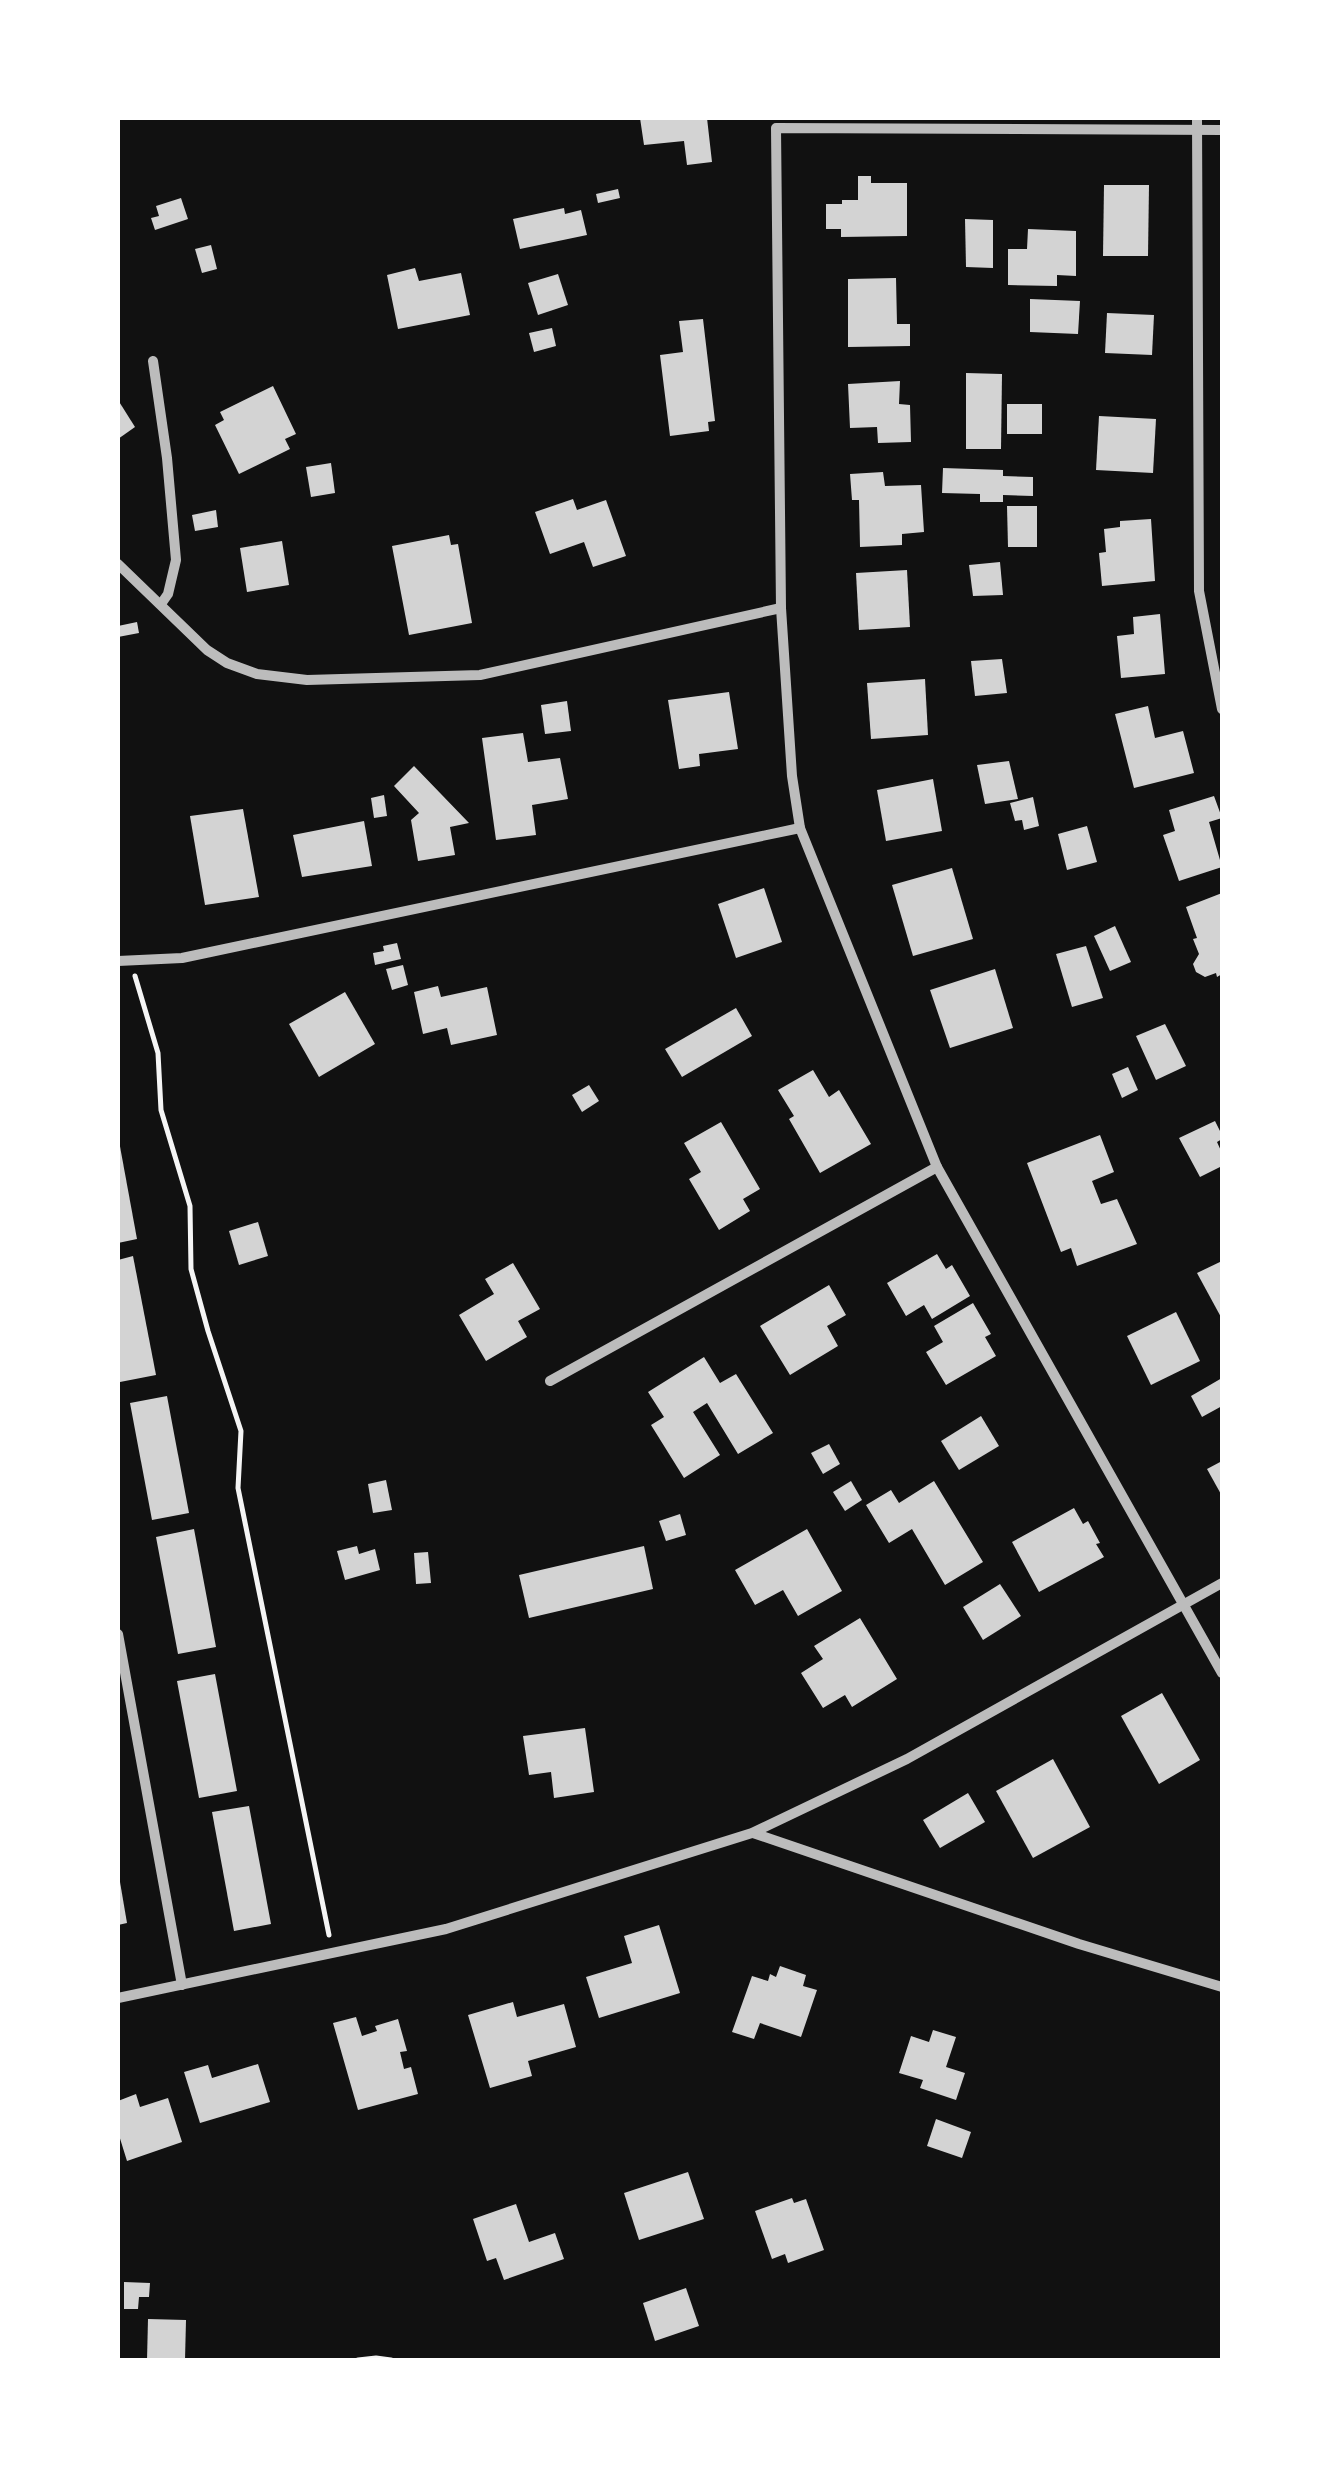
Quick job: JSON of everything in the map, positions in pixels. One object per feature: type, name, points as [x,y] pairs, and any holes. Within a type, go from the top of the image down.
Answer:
[{"type":"street","points":[[1197,123],[1200,591],[1222,710]]},
{"type":"street","points":[[1222,130],[1197,123],[776,128],[781,608],[792,776],[800,828],[937,1166],[1222,1673]]},
{"type":"street","points":[[153,361],[176,560],[168,594],[161,604]]},
{"type":"street","points":[[118,564],[208,650],[227,663],[256,674],[306,680],[480,675],[781,608]]},
{"type":"street","points":[[122,960],[182,958],[800,828]]},
{"type":"street","points":[[550,1382],[937,1166]]},
{"type":"street","points":[[118,1998],[446,1929],[752,1833],[907,1759],[1222,1583]]},
{"type":"street","points":[[118,1634],[182,1985]]},
{"type":"street","points":[[752,1833],[1079,1944],[1222,1986]]},
{"type":"path","points":[[122,960],[138,982],[158,1053],[161,1110],[190,1206],[191,1269],[241,1431],[238,1488],[333,1953]]},
{"type":"path","points":[[358,2360],[391,2360]]},
{"type":"building","points":[[640,118],[707,118],[712,162],[687,165],[684,141],[644,145]]},
{"type":"building","points":[[858,176],[871,176],[871,183],[907,183],[907,236],[841,237],[841,229],[826,229],[826,204],[858,200]]},
{"type":"building","points":[[1104,185],[1149,185],[1148,256],[1103,256]]},
{"type":"building","points":[[618,189],[620,198],[598,203],[596,194]]},
{"type":"building","points":[[181,198],[188,219],[155,230],[151,218],[159,216],[156,206]]},
{"type":"building","points":[[564,208],[565,214],[581,210],[587,235],[520,249],[513,219]]},
{"type":"building","points":[[965,219],[993,220],[993,268],[966,267]]},
{"type":"building","points":[[1028,229],[1076,231],[1076,276],[1057,275],[1057,286],[1008,285],[1008,249],[1027,249]]},
{"type":"building","points":[[211,245],[217,269],[202,273],[195,249]]},
{"type":"building","points":[[415,268],[419,281],[461,273],[470,315],[398,329],[387,275]]},
{"type":"building","points":[[558,274],[568,305],[538,315],[528,283]]},
{"type":"building","points":[[896,278],[897,324],[910,324],[910,346],[848,347],[848,279]]},
{"type":"building","points":[[1030,299],[1080,301],[1078,334],[1030,332]]},
{"type":"building","points":[[1107,313],[1154,315],[1152,355],[1105,353]]},
{"type":"building","points":[[703,319],[715,421],[708,422],[709,431],[670,436],[660,355],[683,352],[679,321]]},
{"type":"building","points":[[552,328],[556,346],[534,352],[529,333]]},
{"type":"building","points":[[966,373],[1002,374],[1001,449],[966,449]]},
{"type":"building","points":[[900,381],[899,404],[910,405],[911,442],[878,443],[877,427],[850,428],[848,384]]},
{"type":"building","points":[[273,386],[296,434],[285,439],[290,449],[239,474],[215,425],[224,420],[220,412]]},
{"type":"building","points":[[118,400],[135,427],[118,439]]},
{"type":"building","points":[[1007,404],[1042,404],[1042,434],[1007,434]]},
{"type":"building","points":[[1099,416],[1156,419],[1153,473],[1096,470]]},
{"type":"building","points":[[331,463],[335,493],[311,497],[306,467]]},
{"type":"building","points":[[943,468],[1003,470],[1003,476],[1033,477],[1033,496],[1003,495],[1003,502],[980,502],[980,494],[942,493]]},
{"type":"building","points":[[883,472],[885,486],[921,485],[924,532],[902,534],[902,545],[860,547],[859,500],[852,500],[850,474]]},
{"type":"building","points":[[573,499],[577,510],[606,500],[626,556],[593,567],[584,542],[550,554],[535,512]]},
{"type":"building","points":[[1007,506],[1037,506],[1037,547],[1008,547]]},
{"type":"building","points":[[216,510],[218,527],[195,531],[192,515]]},
{"type":"building","points":[[1151,519],[1155,581],[1102,586],[1099,553],[1106,552],[1104,529],[1120,527],[1120,521]]},
{"type":"building","points":[[449,535],[451,545],[458,544],[472,623],[409,635],[392,546]]},
{"type":"building","points":[[282,541],[289,585],[247,592],[240,548]]},
{"type":"building","points":[[1000,562],[1003,595],[973,596],[969,565]]},
{"type":"building","points":[[907,570],[910,627],[859,630],[856,573]]},
{"type":"building","points":[[1160,614],[1165,674],[1121,678],[1117,636],[1134,634],[1133,617]]},
{"type":"building","points":[[137,622],[139,633],[118,637],[118,626]]},
{"type":"building","points":[[1002,659],[1007,693],[975,696],[971,661]]},
{"type":"building","points":[[925,679],[928,735],[871,739],[867,683]]},
{"type":"building","points":[[729,692],[738,749],[699,754],[700,766],[679,769],[668,700]]},
{"type":"building","points":[[567,701],[571,731],[545,734],[541,705]]},
{"type":"building","points":[[1148,706],[1155,738],[1183,731],[1194,773],[1134,788],[1115,714]]},
{"type":"building","points":[[523,733],[528,762],[560,758],[568,799],[532,805],[536,835],[496,840],[482,738]]},
{"type":"building","points":[[1009,761],[1018,799],[985,804],[977,765]]},
{"type":"building","points":[[414,766],[469,823],[450,827],[455,855],[418,861],[411,820],[419,813],[394,786]]},
{"type":"building","points":[[933,779],[942,831],[886,841],[877,790]]},
{"type":"building","points":[[384,795],[387,816],[374,818],[371,798]]},
{"type":"building","points":[[1214,796],[1222,818],[1209,822],[1222,867],[1179,881],[1163,835],[1175,831],[1169,810]]},
{"type":"building","points":[[1033,797],[1039,826],[1024,830],[1022,820],[1015,821],[1010,803]]},
{"type":"building","points":[[243,809],[259,897],[205,905],[190,816]]},
{"type":"building","points":[[364,821],[372,866],[302,877],[293,835]]},
{"type":"building","points":[[1087,826],[1097,862],[1067,870],[1058,834]]},
{"type":"building","points":[[952,868],[973,939],[913,956],[892,885]]},
{"type":"building","points":[[764,888],[782,942],[736,958],[718,904]]},
{"type":"building","points":[[1222,893],[1222,974],[1205,977],[1196,972],[1193,964],[1199,954],[1186,907]]},
{"type":"building","points":[[1115,926],[1131,962],[1110,971],[1094,936]]},
{"type":"building","points":[[397,943],[401,959],[375,965],[373,953]]},
{"type":"building","points":[[1086,946],[1103,998],[1072,1007],[1056,954]]},
{"type":"building","points":[[403,965],[408,985],[392,990],[386,969]]},
{"type":"building","points":[[995,969],[1013,1028],[950,1048],[930,990]]},
{"type":"building","points":[[438,986],[441,997],[487,987],[497,1035],[451,1045],[447,1028],[423,1034],[414,992]]},
{"type":"building","points":[[345,992],[375,1044],[319,1077],[289,1024]]},
{"type":"building","points":[[736,1008],[752,1036],[682,1077],[665,1049]]},
{"type":"building","points":[[1165,1024],[1186,1066],[1156,1080],[1136,1036]]},
{"type":"building","points":[[1128,1067],[1138,1090],[1122,1098],[1112,1074]]},
{"type":"building","points":[[813,1070],[829,1097],[839,1090],[871,1144],[820,1173],[789,1119],[794,1116],[778,1090]]},
{"type":"building","points":[[589,1085],[599,1101],[582,1112],[572,1095]]},
{"type":"building","points":[[1215,1121],[1222,1135],[1217,1142],[1222,1166],[1200,1177],[1179,1138]]},
{"type":"building","points":[[721,1122],[760,1189],[743,1199],[750,1211],[719,1230],[689,1179],[701,1172],[684,1143]]},
{"type":"building","points":[[1100,1135],[1114,1172],[1092,1181],[1101,1204],[1117,1199],[1137,1244],[1077,1266],[1071,1248],[1061,1252],[1027,1163]]},
{"type":"building","points":[[118,1141],[137,1239],[118,1243]]},
{"type":"building","points":[[258,1222],[268,1256],[239,1265],[229,1231]]},
{"type":"building","points":[[937,1254],[946,1269],[952,1265],[970,1296],[932,1319],[924,1305],[906,1316],[887,1283]]},
{"type":"building","points":[[133,1256],[156,1375],[120,1382],[118,1260]]},
{"type":"building","points":[[1222,1261],[1222,1319],[1197,1273]]},
{"type":"building","points":[[513,1263],[540,1309],[518,1321],[527,1337],[486,1361],[459,1315],[494,1294],[485,1279]]},
{"type":"building","points":[[829,1285],[846,1315],[827,1326],[838,1346],[790,1375],[760,1326]]},
{"type":"building","points":[[973,1303],[991,1334],[985,1337],[996,1356],[946,1385],[926,1352],[943,1342],[934,1326]]},
{"type":"building","points":[[1176,1312],[1200,1361],[1151,1385],[1127,1336]]},
{"type":"building","points":[[704,1357],[720,1383],[736,1374],[773,1433],[738,1454],[707,1403],[693,1412],[720,1455],[684,1478],[651,1425],[664,1417],[648,1392]]},
{"type":"building","points":[[1222,1378],[1222,1406],[1202,1417],[1191,1396]]},
{"type":"building","points":[[167,1396],[189,1513],[152,1520],[130,1403]]},
{"type":"building","points":[[981,1416],[999,1446],[959,1470],[941,1441]]},
{"type":"building","points":[[829,1444],[840,1464],[823,1474],[811,1453]]},
{"type":"building","points":[[1222,1461],[1222,1496],[1207,1469]]},
{"type":"building","points":[[386,1480],[392,1510],[373,1513],[368,1484]]},
{"type":"building","points":[[851,1481],[862,1500],[845,1511],[833,1492]]},
{"type":"building","points":[[934,1481],[983,1562],[945,1585],[912,1529],[889,1543],[866,1505],[891,1490],[899,1503]]},
{"type":"building","points":[[1074,1508],[1083,1524],[1088,1521],[1104,1557],[1039,1592],[1012,1542]]},
{"type":"building","points":[[680,1514],[686,1535],[666,1541],[659,1521]]},
{"type":"building","points":[[194,1529],[216,1647],[178,1654],[156,1537]]},
{"type":"building","points":[[807,1529],[842,1591],[798,1616],[783,1590],[755,1605],[735,1570]]},
{"type":"building","points":[[357,1546],[359,1554],[375,1549],[380,1570],[345,1580],[337,1551]]},
{"type":"building","points":[[644,1546],[653,1589],[529,1618],[519,1575]]},
{"type":"building","points":[[428,1552],[431,1583],[416,1584],[414,1553]]},
{"type":"building","points":[[1000,1584],[1021,1616],[983,1640],[963,1607]]},
{"type":"building","points":[[860,1618],[897,1679],[852,1707],[845,1695],[823,1708],[801,1673],[823,1659],[814,1646]]},
{"type":"building","points":[[215,1674],[237,1791],[199,1798],[177,1681]]},
{"type":"building","points":[[1162,1693],[1200,1760],[1159,1784],[1121,1716]]},
{"type":"building","points":[[585,1728],[594,1792],[554,1798],[551,1772],[529,1775],[523,1736]]},
{"type":"building","points":[[1053,1759],[1090,1827],[1033,1858],[996,1791]]},
{"type":"building","points":[[968,1793],[985,1822],[940,1848],[923,1820]]},
{"type":"building","points":[[249,1806],[271,1924],[234,1931],[212,1812]]},
{"type":"building","points":[[118,1882],[127,1923],[118,1925]]},
{"type":"building","points":[[659,1925],[680,1993],[599,2018],[586,1977],[632,1963],[624,1936]]},
{"type":"building","points":[[780,1966],[806,1975],[803,1986],[817,1990],[801,2037],[760,2023],[754,2039],[732,2032],[752,1976],[768,1981],[770,1974],[776,1977]]},
{"type":"building","points":[[513,2002],[517,2017],[564,2004],[576,2047],[528,2061],[532,2076],[490,2088],[468,2015]]},
{"type":"building","points":[[356,2017],[362,2036],[377,2031],[375,2026],[398,2019],[407,2051],[400,2052],[404,2069],[411,2067],[418,2094],[358,2110],[333,2023]]},
{"type":"building","points":[[933,2030],[956,2037],[946,2067],[965,2073],[956,2100],[920,2088],[923,2080],[899,2073],[911,2036],[929,2042]]},
{"type":"building","points":[[258,2064],[270,2102],[200,2123],[184,2072],[208,2065],[212,2078]]},
{"type":"building","points":[[136,2094],[140,2107],[168,2098],[182,2142],[127,2161],[118,2132],[118,2101]]},
{"type":"building","points":[[936,2119],[971,2132],[962,2158],[927,2146]]},
{"type":"building","points":[[688,2172],[704,2219],[639,2240],[624,2193]]},
{"type":"building","points":[[792,2198],[794,2203],[806,2199],[824,2250],[788,2263],[785,2254],[772,2259],[755,2211]]},
{"type":"building","points":[[516,2204],[529,2242],[555,2233],[564,2259],[504,2280],[496,2258],[487,2261],[473,2219]]},
{"type":"building","points":[[124,2282],[150,2283],[149,2297],[139,2297],[138,2309],[124,2309]]},
{"type":"building","points":[[686,2288],[699,2326],[655,2341],[643,2303]]},
{"type":"building","points":[[148,2319],[186,2320],[185,2360],[147,2360]]}]
